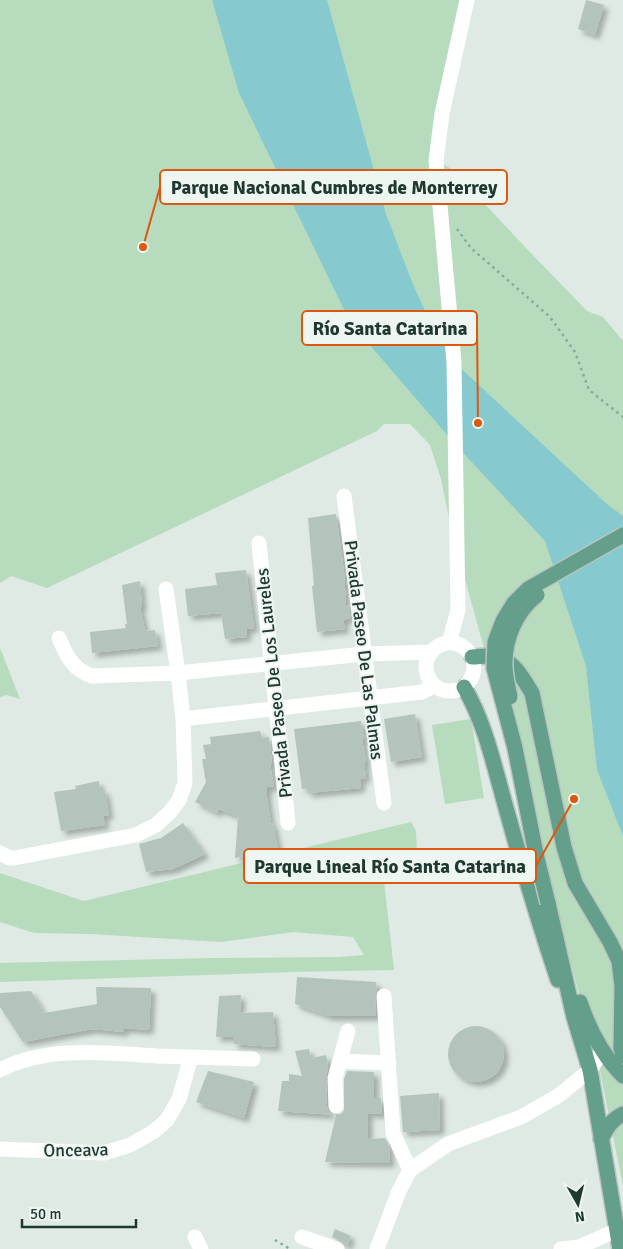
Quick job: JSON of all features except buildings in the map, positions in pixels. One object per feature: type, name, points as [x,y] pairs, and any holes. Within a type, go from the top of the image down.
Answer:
[{"type":"main road","points":[[623,535],[528,589],[514,604],[503,621],[495,642],[494,668],[515,748],[536,854],[578,999],[586,1021],[602,1051],[623,1076]]},
{"type":"main road","points":[[620,1249],[590,1070],[574,1017],[551,902],[535,797],[510,696],[505,666],[507,645],[518,618],[533,598],[551,584],[623,544]]},
{"type":"main road","points":[[472,657],[498,657],[509,663],[525,681],[532,693],[564,847],[575,883],[610,942],[618,961],[622,986],[621,1048],[623,1056]]},
{"type":"main road","points":[[464,686],[476,708],[488,741],[544,937],[564,998],[574,1017]]},
{"type":"main road","points":[[590,1070],[606,1073],[623,1080]]},
{"type":"main road","points":[[601,1139],[610,1123],[623,1114]]},
{"type":"street","points":[[449,643],[458,610],[454,362],[436,161],[442,114],[467,0]]},
{"type":"street","name":"Privada Paseo De Las Palmas","points":[[344,496],[384,803]]},
{"type":"street","name":"Privada Paseo De Los Laureles","points":[[259,542],[288,823]]},
{"type":"street","points":[[0,853],[14,858],[136,835],[156,825],[170,812],[179,800],[184,783],[183,719],[166,589]]},
{"type":"street","points":[[59,638],[65,653],[74,666],[84,674],[92,676],[178,674],[364,654],[431,652]]},
{"type":"street","points":[[449,643],[462,646],[472,657],[474,664],[470,680],[464,686],[449,691],[441,690],[434,686],[426,673],[427,658],[431,652],[436,647],[449,643]]},
{"type":"street","points":[[183,719],[422,692],[434,686]]},
{"type":"street","points":[[384,996],[393,1133],[410,1170]]},
{"type":"street","points":[[336,1106],[335,1078],[348,1031]]},
{"type":"street","points":[[377,1249],[399,1191],[410,1170],[448,1144],[521,1117],[558,1096],[590,1070],[602,1051]]},
{"type":"street","points":[[0,1070],[26,1060],[61,1054],[92,1052],[253,1059]]},
{"type":"street","name":"Onceava","points":[[0,1149],[104,1152],[130,1145],[153,1132],[167,1120],[179,1099],[191,1057]]},
{"type":"street","points":[[340,1061],[388,1063]]},
{"type":"street","points":[[561,1249],[579,1247],[617,1230]]},
{"type":"street","points":[[302,1237],[337,1249]]},
{"type":"path","points":[[441,215],[458,230],[471,248],[550,318],[575,352],[589,390],[623,417]]},
{"type":"path","points":[[275,1240],[290,1249]]},
{"type":"green space","points":[[0,0],[461,0],[432,157],[453,170],[587,311],[603,317],[623,341],[623,1186],[599,1066],[452,532],[441,479],[430,445],[410,424],[384,424],[377,431],[47,588],[11,576],[0,583]]},
{"type":"green space","points":[[0,648],[20,699],[7,695],[0,697]]},
{"type":"green space","points":[[471,719],[484,798],[445,804],[432,725]]},
{"type":"green space","points":[[411,822],[416,831],[417,855],[383,872],[394,970],[0,982],[0,963],[364,955],[353,937],[293,932],[221,942],[91,934],[34,933],[0,922],[0,873],[84,901]]},
{"type":"water","points":[[212,0],[327,0],[386,214],[412,282],[432,326],[454,362],[608,505],[623,516],[623,836],[597,770],[586,666],[545,541],[455,444],[350,322],[239,93]]},
{"type":"place","name":"Parque Nacional Cumbres de Monterrey","points":[[143,247]]},
{"type":"place","name":"Río Santa Catarina","points":[[478,423]]},
{"type":"place","name":"Parque Lineal Río Santa Catarina","points":[[574,799]]}]
